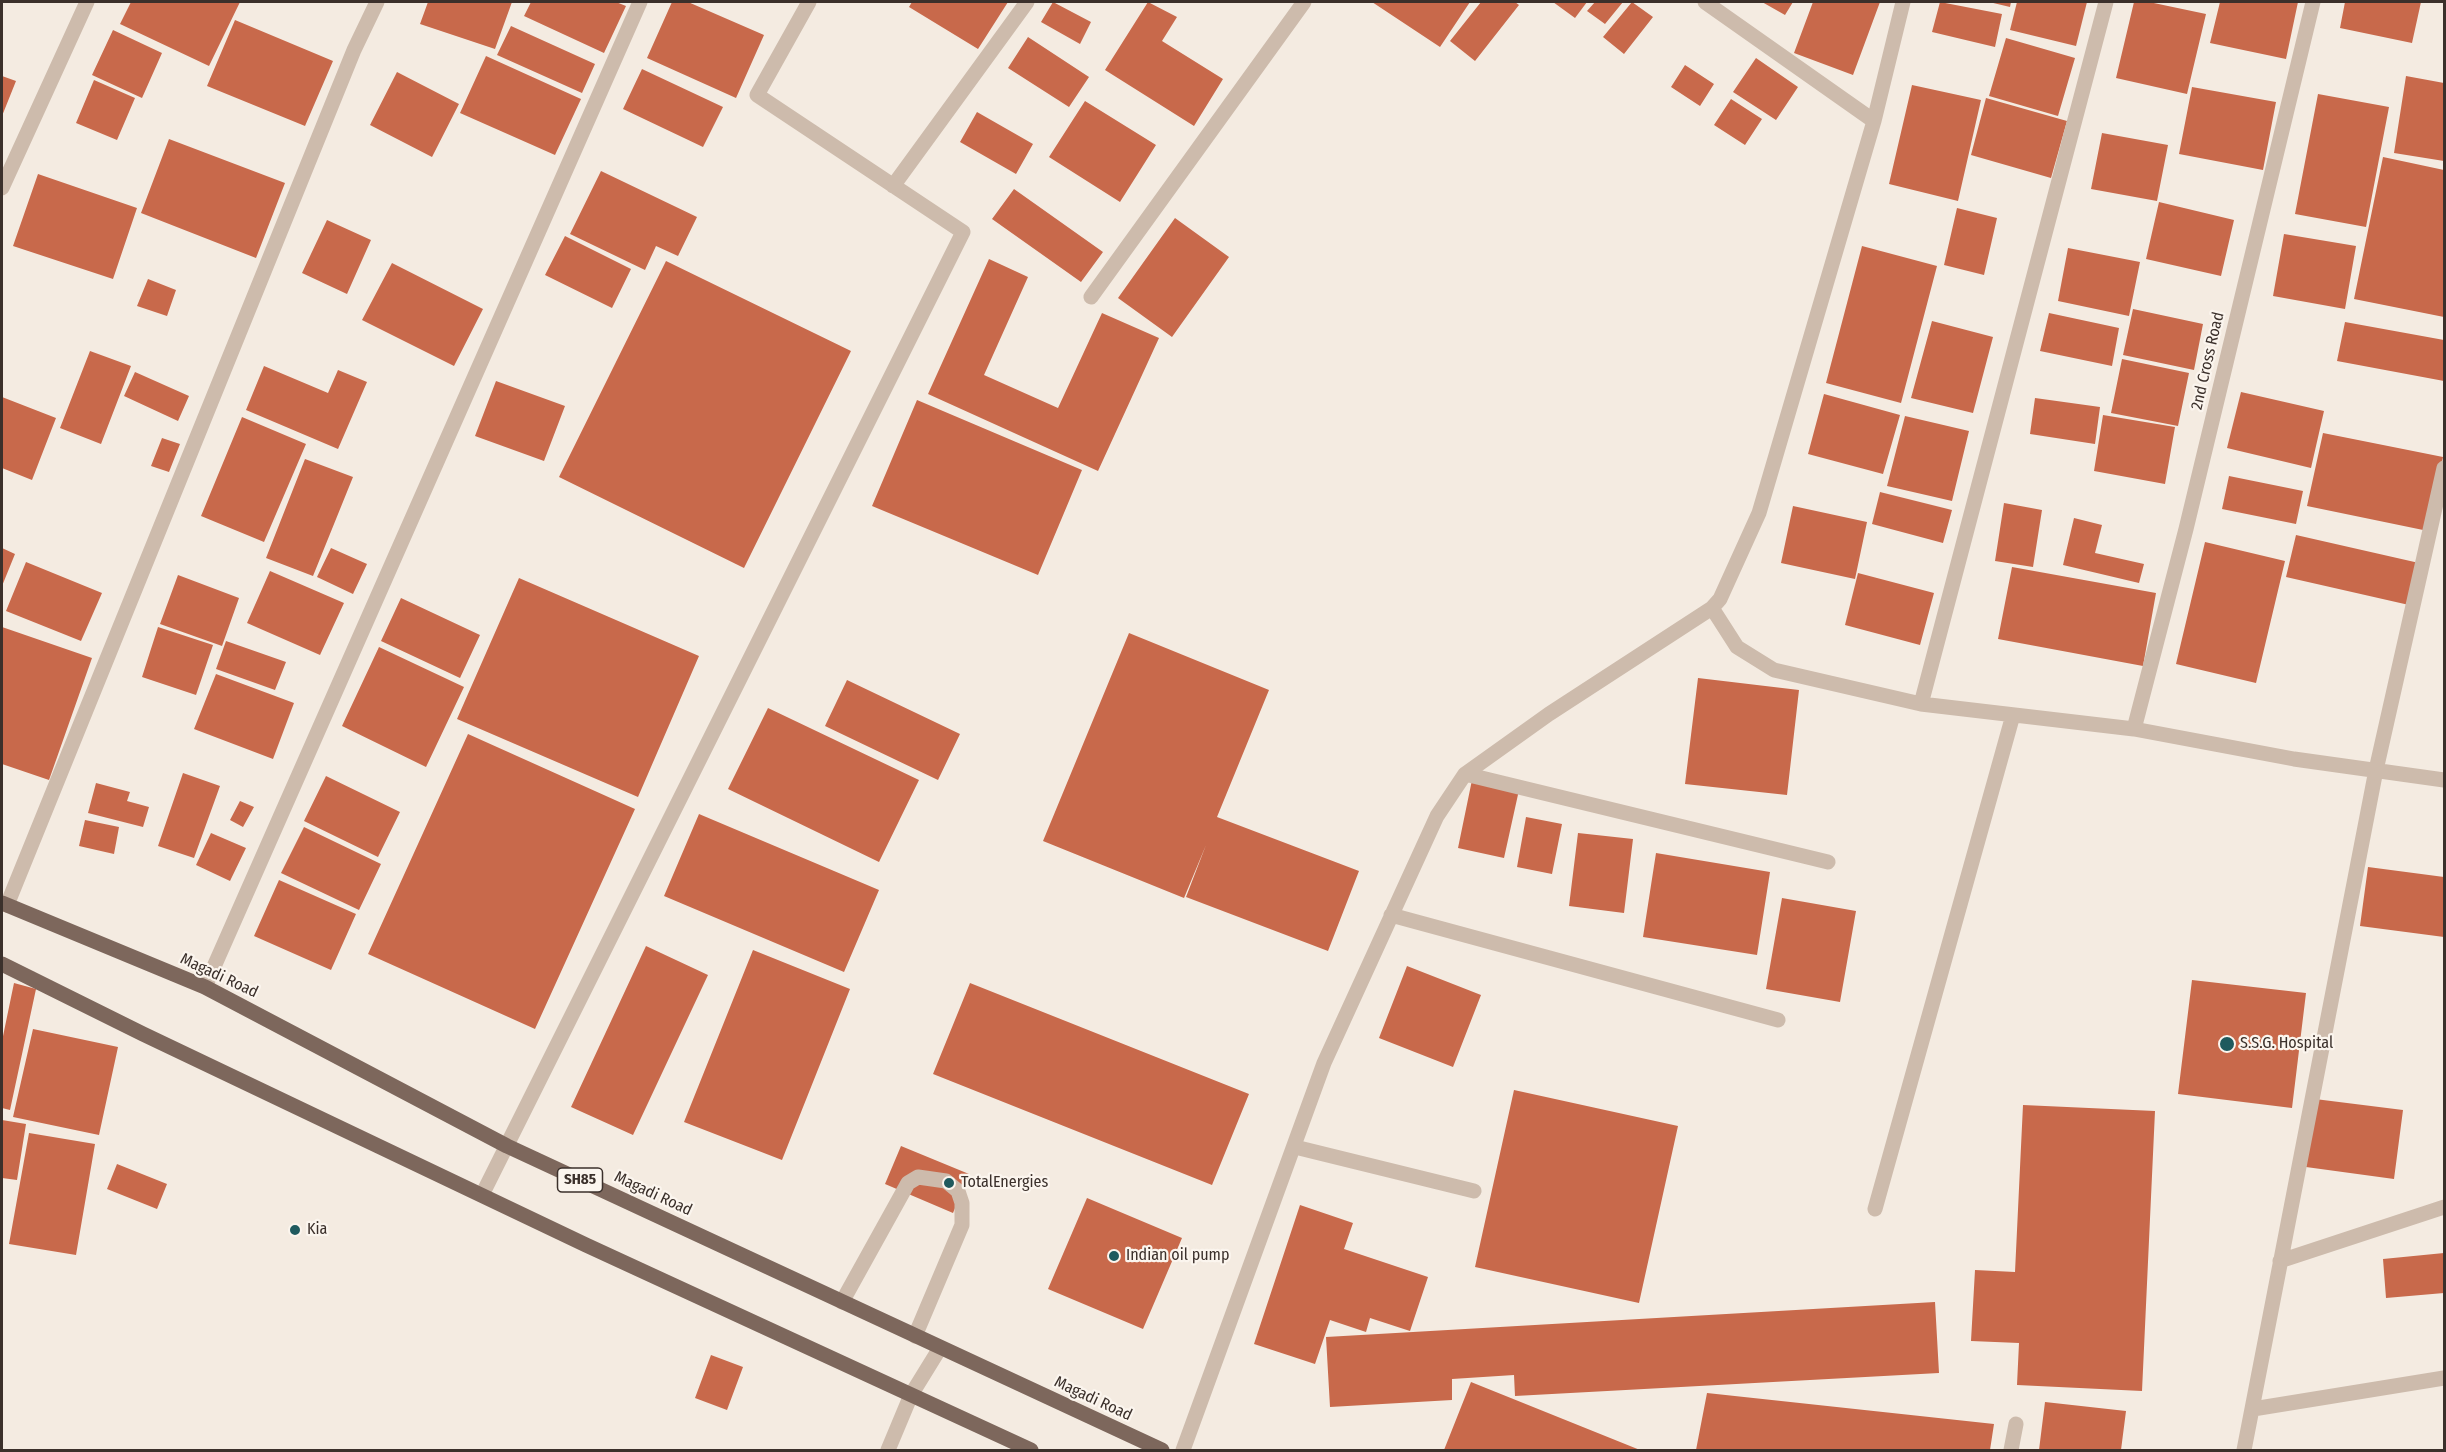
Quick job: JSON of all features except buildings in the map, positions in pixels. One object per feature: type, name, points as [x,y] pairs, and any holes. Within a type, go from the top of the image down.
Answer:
[{"type":"main road","name":"Magadi Road","points":[[4,904],[205,987],[507,1146],[1162,1450]]},
{"type":"main road","points":[[2,964],[143,1035],[1031,1450]]},
{"type":"street","points":[[2,188],[87,2]]},
{"type":"street","points":[[4,904],[354,50],[377,2]]},
{"type":"street","points":[[205,987],[640,2]]},
{"type":"street","points":[[482,1195],[963,232],[757,95],[809,2]]},
{"type":"street","points":[[893,186],[1027,2]]},
{"type":"street","points":[[1091,297],[1304,2]]},
{"type":"street","points":[[1705,2],[1874,121]]},
{"type":"street","points":[[1183,1450],[1324,1063],[1437,816],[1465,774],[1549,714],[1712,608],[1720,600],[1760,513],[1874,121],[1903,2]]},
{"type":"street","points":[[1921,704],[2106,2]]},
{"type":"street","name":"2nd Cross Road","points":[[2134,729],[2186,529],[2313,2]]},
{"type":"street","points":[[2244,1450],[2376,770],[2445,468]]},
{"type":"street","points":[[1712,608],[1737,647],[1774,670],[1921,704],[2134,729],[2294,759],[2445,780]]},
{"type":"street","points":[[1875,1209],[2013,715]]},
{"type":"street","points":[[1465,774],[1828,862]]},
{"type":"street","points":[[1391,915],[1778,1020]]},
{"type":"street","points":[[1295,1147],[1474,1191]]},
{"type":"street","points":[[842,1302],[908,1183],[918,1177],[946,1181],[958,1191],[962,1203],[962,1225],[915,1336]]},
{"type":"street","points":[[2280,1261],[2445,1207]]},
{"type":"street","points":[[888,1450],[911,1395],[940,1348]]},
{"type":"street","points":[[2253,1409],[2445,1378]]},
{"type":"street","points":[[2011,1450],[2016,1424]]},
{"type":"place","name":"S.S.G. Hospital","points":[[2227,1044]]},
{"type":"place","name":"TotalEnergies","points":[[949,1183]]},
{"type":"place","name":"Kia","points":[[295,1230]]},
{"type":"place","name":"Indian oil pump","points":[[1114,1256]]}]
